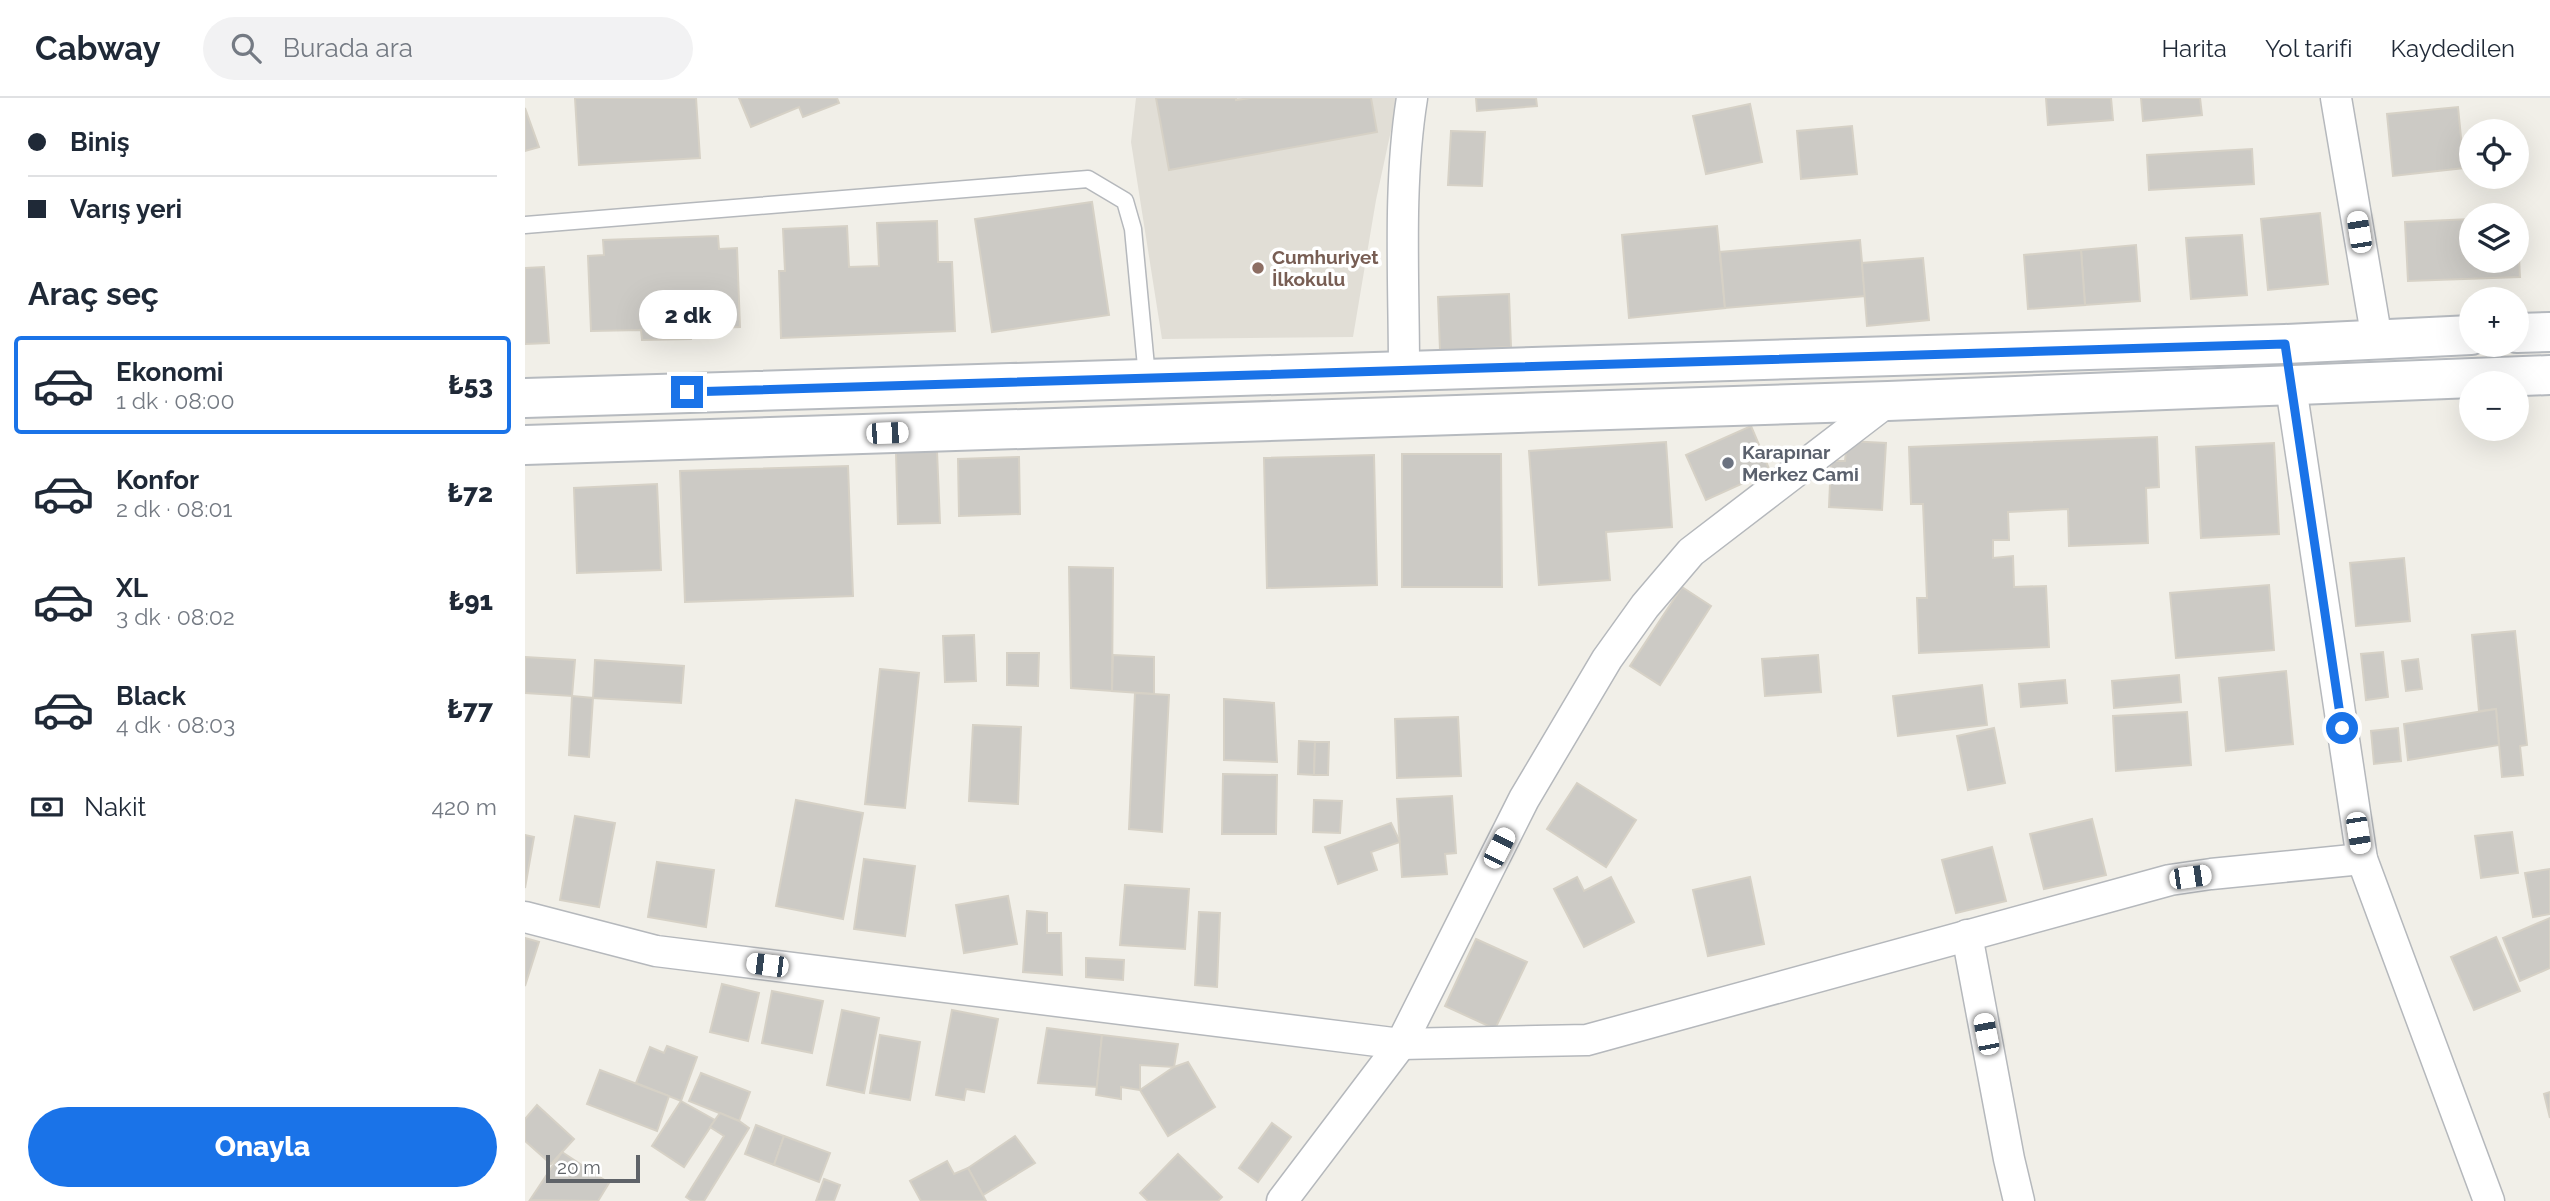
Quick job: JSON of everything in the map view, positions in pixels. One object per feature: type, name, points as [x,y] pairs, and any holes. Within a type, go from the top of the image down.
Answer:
[{"type":"main road","points":[[2529,333],[2550,332]]},
{"type":"main road","points":[[525,398],[2285,344],[2459,336]]},
{"type":"main road","points":[[2377,340],[2383,382]]},
{"type":"main road","points":[[2285,344],[2291,387]]},
{"type":"main road","points":[[525,445],[1888,401],[2550,375]]},
{"type":"street","points":[[1404,369],[1406,181],[1408,121],[1412,98]]},
{"type":"street","points":[[2336,98],[2377,340]]},
{"type":"street","points":[[2291,387],[2362,859],[2489,1201]]},
{"type":"street","points":[[1282,1201],[1401,1044],[1524,799],[1594,680],[1645,606],[1691,552],[1888,401]]},
{"type":"street","points":[[525,917],[656,951],[1401,1044],[1587,1040],[2170,880],[2362,859]]},
{"type":"street","points":[[1967,935],[2019,1201]]},
{"type":"lane","points":[[525,225],[1088,179],[1125,201],[1133,229],[1147,377]]},
{"type":"shaded area","name":"Cumhuriyet İlkokulu","points":[[1136,98],[1398,98],[1376,200],[1353,337],[1162,339],[1131,142]]},
{"type":"building","points":[[575,98],[696,98],[700,158],[579,165]]},
{"type":"building","points":[[739,98],[837,98],[839,103],[803,117],[799,107],[751,127]]},
{"type":"building","points":[[1156,98],[1371,98],[1377,132],[1169,170]]},
{"type":"building","points":[[1476,98],[1536,98],[1537,106],[1477,111]]},
{"type":"building","points":[[2046,98],[2111,98],[2113,120],[2048,125]]},
{"type":"building","points":[[2141,98],[2200,98],[2202,115],[2143,121]]},
{"type":"building","points":[[1750,104],[1762,162],[1706,174],[1693,116]]},
{"type":"building","points":[[2458,107],[2459,169],[2393,176],[2387,114]]},
{"type":"building","points":[[525,108],[539,147],[525,151]]},
{"type":"building","points":[[1852,126],[1857,174],[1801,179],[1797,131]]},
{"type":"building","points":[[1451,131],[1485,132],[1482,186],[1448,185]]},
{"type":"building","points":[[2252,149],[2254,184],[2149,190],[2147,155]]},
{"type":"building","points":[[1092,202],[1109,315],[992,332],[975,219]]},
{"type":"building","points":[[2320,213],[2328,284],[2268,290],[2261,219]]},
{"type":"building","points":[[2459,220],[2459,273],[2520,273],[2520,277],[2408,281],[2405,222]]},
{"type":"building","points":[[937,221],[938,262],[952,262],[955,331],[781,338],[779,271],[785,271],[783,229],[847,226],[849,267],[879,266],[877,223]]},
{"type":"building","points":[[1717,226],[1725,308],[1629,318],[1622,235]]},
{"type":"building","points":[[2242,235],[2247,295],[2191,299],[2186,238]]},
{"type":"building","points":[[718,236],[719,249],[737,248],[740,327],[691,329],[691,339],[642,340],[641,330],[591,331],[588,256],[604,255],[603,240]]},
{"type":"building","points":[[1860,240],[1865,296],[1725,308],[1720,252]]},
{"type":"building","points":[[2136,245],[2140,301],[2085,305],[2081,250]]},
{"type":"building","points":[[2081,250],[2085,305],[2028,309],[2024,255]]},
{"type":"building","points":[[1923,258],[1929,320],[1867,326],[1862,263]]},
{"type":"building","points":[[544,267],[549,343],[525,344],[525,268]]},
{"type":"building","points":[[1509,294],[1511,347],[1440,350],[1438,297]]},
{"type":"building","name":"Karapınar Merkez Cami","points":[[1751,426],[1770,471],[1706,500],[1686,455]]},
{"type":"building","points":[[2157,437],[2159,487],[2146,488],[2148,543],[2069,546],[2068,509],[2008,512],[2009,540],[1993,540],[1993,558],[2013,556],[2014,587],[2046,586],[2049,647],[1919,653],[1917,598],[1927,598],[1923,504],[1911,504],[1909,447]]},
{"type":"building","points":[[1847,441],[1886,443],[1882,510],[1829,507],[1831,461],[1845,461]]},
{"type":"building","points":[[1666,442],[1672,527],[1606,532],[1610,580],[1539,585],[1529,451]]},
{"type":"building","points":[[2274,443],[2279,534],[2201,538],[2196,447]]},
{"type":"building","points":[[937,451],[940,523],[898,524],[896,453]]},
{"type":"building","points":[[1402,454],[1501,454],[1502,587],[1402,587]]},
{"type":"building","points":[[1374,455],[1377,585],[1267,588],[1264,458]]},
{"type":"building","points":[[1019,457],[1020,514],[959,516],[958,459]]},
{"type":"building","points":[[848,466],[853,596],[685,602],[680,471]]},
{"type":"building","points":[[657,484],[661,570],[577,573],[574,488]]},
{"type":"building","points":[[2404,558],[2410,621],[2356,626],[2350,563]]},
{"type":"building","points":[[1069,567],[1113,568],[1112,691],[1071,688]]},
{"type":"building","points":[[2269,585],[2274,650],[2176,658],[2170,593]]},
{"type":"building","points":[[1682,587],[1711,606],[1660,685],[1630,666]]},
{"type":"building","points":[[2515,631],[2527,745],[2520,746],[2523,775],[2502,777],[2496,709],[2479,711],[2472,635]]},
{"type":"building","points":[[974,635],[976,681],[945,682],[943,636]]},
{"type":"building","points":[[2383,652],[2388,697],[2366,700],[2361,654]]},
{"type":"building","points":[[1007,653],[1039,653],[1038,686],[1007,685]]},
{"type":"building","points":[[1113,655],[1154,657],[1154,694],[1112,691]]},
{"type":"building","points":[[1818,655],[1821,692],[1765,696],[1762,659]]},
{"type":"building","points":[[525,657],[575,660],[572,696],[525,693]]},
{"type":"building","points":[[2418,659],[2422,689],[2406,691],[2402,661]]},
{"type":"building","points":[[595,660],[684,666],[681,703],[593,698]]},
{"type":"building","points":[[880,669],[919,673],[905,808],[865,804]]},
{"type":"building","points":[[2286,671],[2293,744],[2226,751],[2219,678]]},
{"type":"building","points":[[2179,675],[2181,702],[2114,708],[2112,681]]},
{"type":"building","points":[[2065,680],[2067,703],[2021,707],[2019,684]]},
{"type":"building","points":[[1982,685],[1987,725],[1898,736],[1893,696]]},
{"type":"building","points":[[1135,693],[1169,695],[1162,832],[1129,829]]},
{"type":"building","points":[[572,696],[593,698],[589,757],[569,755]]},
{"type":"building","points":[[1224,699],[1274,703],[1277,762],[1224,760]]},
{"type":"building","points":[[2496,709],[2499,745],[2408,760],[2404,724]]},
{"type":"building","points":[[2187,712],[2191,765],[2116,771],[2113,716]]},
{"type":"building","points":[[1458,717],[1461,776],[1397,778],[1395,719]]},
{"type":"building","points":[[973,725],[1021,727],[1018,804],[969,801]]},
{"type":"building","points":[[1994,728],[2005,783],[1968,790],[1957,736]]},
{"type":"building","points":[[2398,728],[2401,761],[2374,764],[2371,731]]},
{"type":"building","points":[[1299,741],[1315,742],[1314,775],[1298,774]]},
{"type":"building","points":[[1315,742],[1329,742],[1328,775],[1314,775]]},
{"type":"building","points":[[1223,774],[1277,775],[1276,834],[1222,834]]},
{"type":"building","points":[[1577,783],[1636,820],[1606,867],[1547,829]]},
{"type":"building","points":[[1452,796],[1456,853],[1445,854],[1447,874],[1402,877],[1397,799]]},
{"type":"building","points":[[796,800],[863,813],[843,919],[776,906]]},
{"type":"building","points":[[1314,800],[1342,801],[1340,833],[1313,832]]},
{"type":"building","points":[[575,816],[615,823],[599,907],[560,900]]},
{"type":"building","points":[[2092,819],[2106,875],[2044,889],[2030,834]]},
{"type":"building","points":[[1391,823],[1400,842],[1371,852],[1377,870],[1338,884],[1325,847]]},
{"type":"building","points":[[2512,832],[2518,873],[2481,878],[2475,836]]},
{"type":"building","points":[[525,835],[534,837],[525,888]]},
{"type":"building","points":[[1992,847],[2006,901],[1956,913],[1942,860]]},
{"type":"building","points":[[864,859],[915,866],[905,936],[854,929]]},
{"type":"building","points":[[657,862],[714,870],[706,927],[648,917]]},
{"type":"building","points":[[2550,869],[2550,914],[2533,917],[2525,873]]},
{"type":"building","points":[[1577,877],[1584,891],[1611,877],[1634,922],[1584,947],[1554,889]]},
{"type":"building","points":[[1750,877],[1764,944],[1708,956],[1693,890]]},
{"type":"building","points":[[1125,885],[1189,889],[1185,949],[1120,945]]},
{"type":"building","points":[[1008,896],[1017,944],[964,953],[956,905]]},
{"type":"building","points":[[1027,911],[1047,913],[1047,933],[1061,933],[1062,975],[1023,972]]},
{"type":"building","points":[[1199,912],[1220,913],[1217,987],[1195,985]]},
{"type":"building","points":[[2550,918],[2550,968],[2520,981],[2503,938]]},
{"type":"building","points":[[2496,937],[2520,991],[2474,1010],[2451,957]]},
{"type":"building","points":[[525,938],[539,942],[525,986]]},
{"type":"building","points":[[1476,939],[1527,962],[1495,1029],[1445,1006]]},
{"type":"building","points":[[1086,958],[1124,960],[1123,980],[1086,977]]},
{"type":"building","points":[[722,984],[759,993],[748,1041],[710,1032]]},
{"type":"building","points":[[772,991],[823,1001],[812,1053],[762,1043]]},
{"type":"building","points":[[842,1010],[879,1018],[864,1093],[827,1085]]},
{"type":"building","points":[[952,1010],[998,1019],[984,1092],[966,1089],[964,1100],[936,1095]]},
{"type":"building","points":[[1047,1028],[1102,1035],[1097,1087],[1038,1083]]},
{"type":"building","points":[[880,1035],[920,1042],[910,1100],[870,1093]]},
{"type":"building","points":[[1102,1035],[1178,1044],[1174,1067],[1140,1065],[1140,1090],[1121,1087],[1121,1099],[1096,1095]]},
{"type":"building","points":[[667,1046],[697,1057],[681,1101],[636,1083],[650,1047],[664,1053]]},
{"type":"building","points":[[1188,1062],[1215,1107],[1168,1136],[1140,1090],[1174,1067]]},
{"type":"building","points":[[600,1070],[669,1096],[657,1131],[587,1104]]},
{"type":"building","points":[[701,1073],[750,1092],[739,1121],[689,1101]]},
{"type":"building","points":[[2550,1092],[2550,1118],[2544,1094]]},
{"type":"building","points":[[681,1101],[715,1120],[684,1167],[652,1146]]},
{"type":"building","points":[[537,1105],[574,1139],[551,1164],[525,1141],[525,1119]]},
{"type":"building","points":[[720,1113],[749,1128],[704,1201],[692,1201],[686,1197],[724,1136],[710,1127]]},
{"type":"building","points":[[1272,1123],[1291,1137],[1258,1182],[1239,1168]]},
{"type":"building","points":[[756,1125],[784,1136],[774,1165],[745,1154]]},
{"type":"building","points":[[784,1136],[830,1153],[819,1182],[774,1165]]},
{"type":"building","points":[[1015,1136],[1035,1163],[983,1195],[968,1168]]},
{"type":"building","points":[[562,1152],[609,1183],[598,1201],[530,1200]]},
{"type":"building","points":[[1178,1154],[1222,1197],[1218,1201],[1148,1201],[1140,1193]]},
{"type":"building","points":[[947,1161],[954,1174],[968,1168],[986,1201],[921,1201],[910,1181]]},
{"type":"building","points":[[824,1179],[840,1185],[834,1201],[816,1201]]},
{"type":"place","name":"Cumhuriyet İlkokulu","points":[[1258,268]]},
{"type":"place","name":"Karapınar Merkez Cami","points":[[1728,463]]},
{"type":"route","points":[[687,392],[2285,344],[2342,728]]}]
